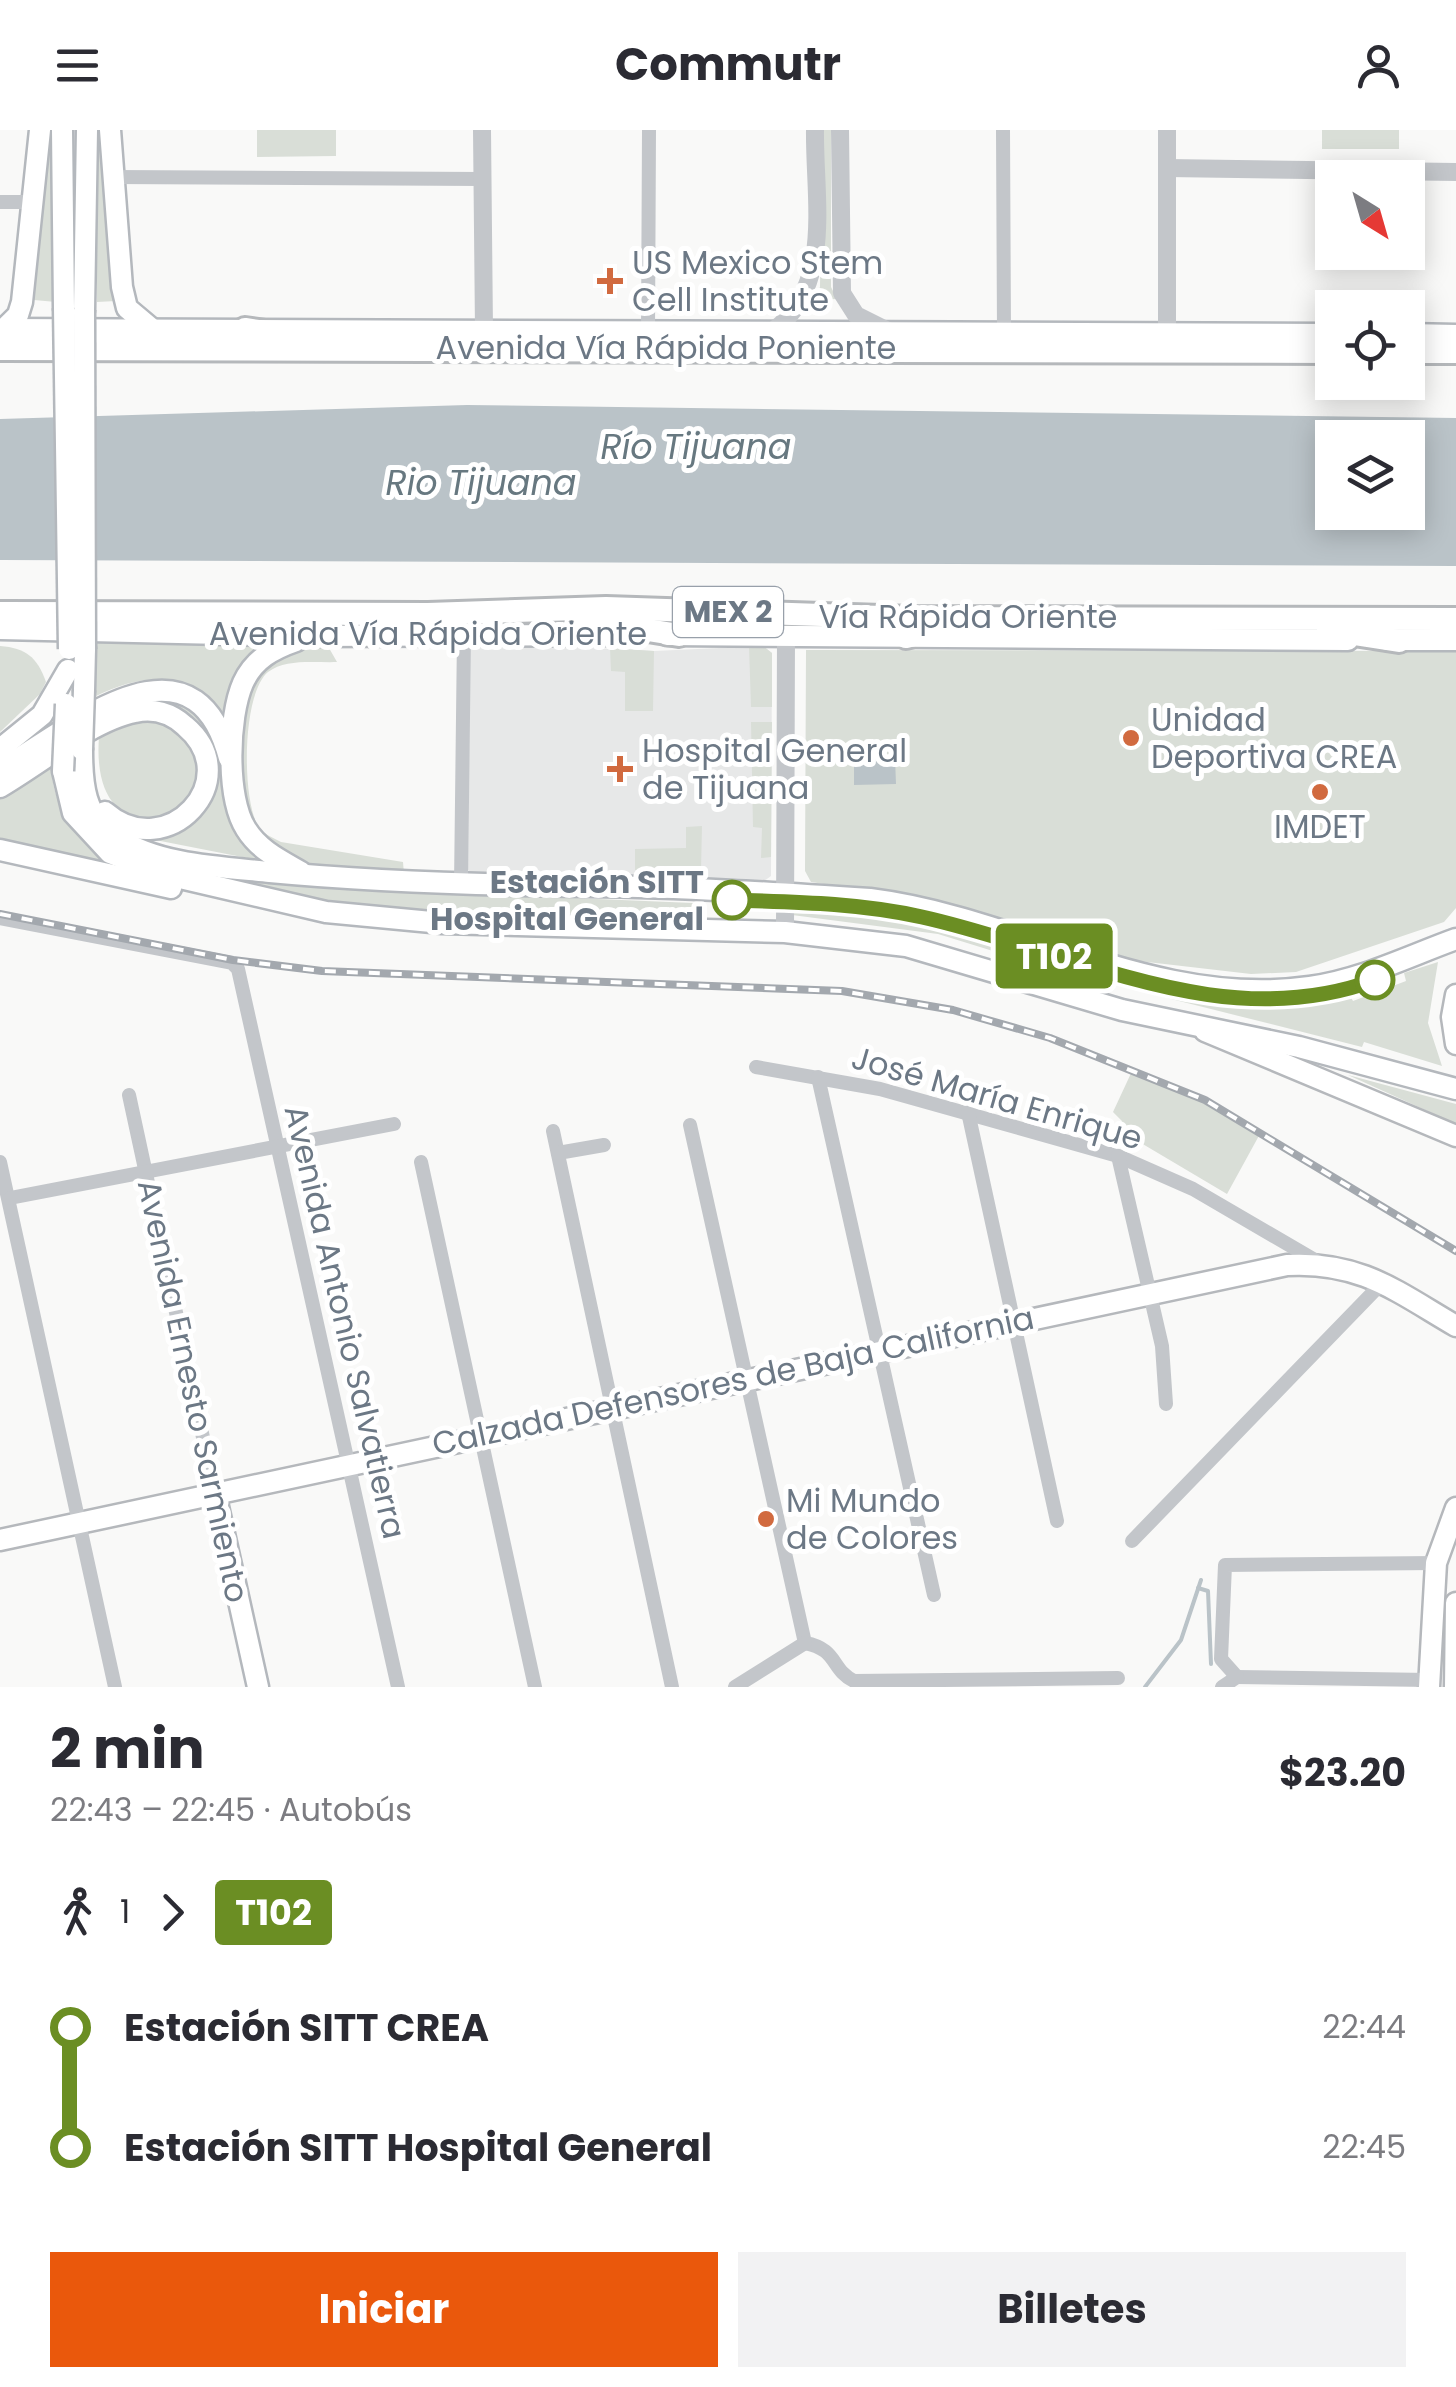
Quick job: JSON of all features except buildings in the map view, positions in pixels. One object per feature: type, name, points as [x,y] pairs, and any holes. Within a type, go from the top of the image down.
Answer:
[{"type":"highway","points":[[245,329],[378,348]]},
{"type":"highway","name":"Avenida Vía Rápida Poniente","points":[[1,335],[378,348],[1315,351]]},
{"type":"highway","points":[[1425,343],[1456,352]]},
{"type":"highway","points":[[532,610],[679,635]]},
{"type":"highway","name":"Vía Rápida Oriente","points":[[0,613],[428,614],[532,610],[1006,619],[1456,619]]},
{"type":"highway","points":[[373,635],[428,614]]},
{"type":"highway","points":[[1270,618],[1399,640]]},
{"type":"highway","points":[[906,637],[1006,619]]},
{"type":"main road","points":[[1,335],[18,314],[22,302],[40,130]]},
{"type":"main road","points":[[62,130],[74,309],[74,656],[66,704],[84,798],[95,818],[113,836],[134,847],[186,862],[307,876],[462,886],[784,892],[940,910],[1038,944],[1173,983],[1236,992],[1314,987],[1456,939]]},
{"type":"main road","points":[[74,309],[86,130]]},
{"type":"main road","points":[[110,130],[127,308],[154,330]]},
{"type":"main road","name":"Avenida Vía Rápida Poniente","points":[[1,335],[245,329],[1315,334]]},
{"type":"main road","points":[[1425,337],[1456,334]]},
{"type":"main road","name":"Avenida Vía Rápida Oriente","points":[[0,629],[308,636],[1456,640]]},
{"type":"main road","points":[[307,876],[266,852],[244,826],[233,800],[232,770],[243,682],[272,650],[308,636]]},
{"type":"main road","points":[[74,656],[84,690],[73,813],[110,853],[163,874],[326,912]]},
{"type":"main road","points":[[0,748],[42,715],[74,656]]},
{"type":"main road","points":[[0,770],[119,698],[166,688],[186,694],[210,716],[223,736],[232,770]]},
{"type":"main road","points":[[0,787],[110,722],[140,710],[161,712],[186,726],[202,746],[208,772],[192,811],[166,826],[139,830],[106,814],[76,763]]},
{"type":"main road","points":[[0,850],[256,906],[459,924],[785,932],[906,946],[1205,1030],[1300,1047],[1453,1091]]},
{"type":"main road","points":[[1456,995],[1452,1017],[1456,1044]]},
{"type":"main road","points":[[1205,1030],[1456,1136]]},
{"type":"main road","name":"Calzada Defensores de Baja California","points":[[0,1540],[1287,1265],[1320,1263],[1383,1282],[1456,1326]]},
{"type":"main road","name":"Avenida Ernesto Sarmiento","points":[[215,1492],[258,1687]]},
{"type":"main road","points":[[1429,1684],[1436,1563],[1456,1508]]},
{"type":"main road","points":[[1455,1683],[1456,1602]]},
{"type":"street","points":[[482,130],[484,330]]},
{"type":"street","points":[[648,332],[649,130]]},
{"type":"street","points":[[774,331],[798,310],[814,269],[815,130]]},
{"type":"street","points":[[840,130],[842,293],[860,318],[894,333]]},
{"type":"street","points":[[1003,130],[1004,333]]},
{"type":"street","points":[[1167,332],[1168,130]]},
{"type":"street","points":[[1167,168],[1456,172]]},
{"type":"street","points":[[113,178],[482,179]]},
{"type":"street","points":[[0,202],[33,202]]},
{"type":"street","points":[[462,886],[464,634]]},
{"type":"street","points":[[785,932],[786,636]]},
{"type":"street","name":"Avenida Antonio Salvatierra","points":[[0,918],[232,963],[238,969],[398,1687]]},
{"type":"street","name":"José María Enrique","points":[[756,1067],[818,1077],[968,1112],[1118,1156],[1193,1190],[1320,1263]]},
{"type":"street","points":[[818,1077],[934,1594]]},
{"type":"street","name":"Avenida Ernesto Sarmiento","points":[[128,1095],[215,1492]]},
{"type":"street","points":[[968,1112],[1057,1520]]},
{"type":"street","points":[[10,1198],[394,1124]]},
{"type":"street","points":[[690,1125],[805,1643]]},
{"type":"street","points":[[553,1130],[672,1687]]},
{"type":"street","points":[[558,1153],[604,1145]]},
{"type":"street","points":[[1118,1156],[1162,1346],[1166,1404]]},
{"type":"street","points":[[0,1162],[115,1687]]},
{"type":"street","points":[[421,1162],[536,1687]]},
{"type":"street","points":[[1132,1541],[1383,1282]]},
{"type":"street","points":[[1237,1677],[1221,1659],[1226,1566],[1436,1563]]},
{"type":"street","points":[[735,1687],[805,1643],[827,1650],[846,1678],[854,1681],[1118,1678]]},
{"type":"street","points":[[1222,1687],[1237,1677],[1429,1684]]},
{"type":"shaded area","points":[[51,130],[56,302],[34,300],[33,284]]},
{"type":"shaded area","points":[[98,130],[116,301],[97,302]]},
{"type":"shaded area","points":[[257,130],[336,130],[336,156],[257,157]]},
{"type":"shaded area","points":[[822,130],[831,130],[831,287],[837,299],[814,300],[820,287]]},
{"type":"shaded area","points":[[1322,130],[1399,130],[1399,149],[1322,149]]},
{"type":"shaded area","points":[[96,642],[268,642],[239,675],[223,717],[196,691],[165,680],[131,683],[96,696]]},
{"type":"shaded area","name":"Hospital General de Tijuana","points":[[475,642],[654,651],[763,646],[772,653],[771,876],[760,884],[476,877],[468,870],[470,648]]},
{"type":"shaded area","points":[[0,646],[29,655],[46,682],[40,694],[0,732]]},
{"type":"shaded area","points":[[749,646],[763,646],[772,653],[772,707],[751,707]]},
{"type":"shaded area","points":[[300,648],[329,648],[337,662],[283,665],[268,672],[259,684],[247,745],[249,791],[257,824],[281,842],[403,862],[404,874],[318,868],[256,836],[241,775],[242,705],[259,670]]},
{"type":"shaded area","points":[[610,648],[654,651],[653,711],[625,711],[625,672],[611,671]]},
{"type":"shaded area","name":"Unidad Deportiva CREA","points":[[806,650],[1456,651],[1456,908],[1444,922],[1296,972],[1251,974],[1130,960],[942,902],[811,882],[805,871]]},
{"type":"shaded area","points":[[166,695],[197,713],[214,734],[240,830],[268,862],[135,836],[160,833],[215,774],[200,729],[184,712],[162,700]]},
{"type":"shaded area","points":[[156,717],[186,734],[198,776],[190,796],[174,810],[153,818],[132,816],[114,803],[101,778],[99,737],[123,724]]},
{"type":"shaded area","points":[[751,722],[772,722],[771,857],[761,858],[762,828],[753,827]]},
{"type":"shaded area","points":[[51,763],[56,795],[69,822],[113,865],[0,841],[0,793]]},
{"type":"shaded area","points":[[702,826],[701,870],[635,870],[635,849],[686,848],[686,827]]},
{"type":"shaded area","points":[[170,864],[338,888],[693,903],[692,919],[402,913],[268,891]]},
{"type":"shaded area","points":[[793,905],[938,926],[1141,986],[1244,1003],[1297,1003],[1349,994],[1353,1001],[1406,981],[1404,973],[1438,962],[1428,1023],[1442,1066],[1364,1042],[1362,1047],[1048,968],[938,934],[792,915]]},
{"type":"shaded area","points":[[1133,1069],[1205,1100],[1261,1132],[1227,1194],[1141,1143],[1116,1136],[1122,1121],[1113,1112]]},
{"type":"shaded area","points":[[1348,1075],[1456,1104],[1456,1124]]},
{"type":"water","name":"Rio Tijuana","points":[[467,405],[1456,418],[1456,566],[0,560],[0,419]]},
{"type":"water","points":[[895,758],[896,784],[854,785],[854,759]]},
{"type":"waterway","points":[[1145,1687],[1181,1640],[1201,1580]]},
{"type":"waterway","points":[[1198,1588],[1208,1591],[1211,1664]]},
{"type":"railway","points":[[0,914],[233,960],[322,971],[842,991],[953,1010],[1050,1038],[1205,1100],[1456,1251]]},
{"type":"bus line","name":"T102","points":[[732,900],[804,901],[924,917],[1128,978],[1230,998],[1320,997],[1375,980]]},
{"type":"place","name":"US Mexico Stem Cell Institute","points":[[610,281]]},
{"type":"place","name":"Unidad Deportiva CREA","points":[[1131,738]]},
{"type":"place","name":"Hospital General de Tijuana","points":[[620,769]]},
{"type":"place","name":"IMDET","points":[[1320,792]]},
{"type":"place","name":"Estación SITT Hospital General","points":[[732,900]]},
{"type":"place","name":"Mi Mundo de Colores","points":[[766,1519]]},
{"type":"water label","name":"Río Tijuana","points":[[696,447]]}]
